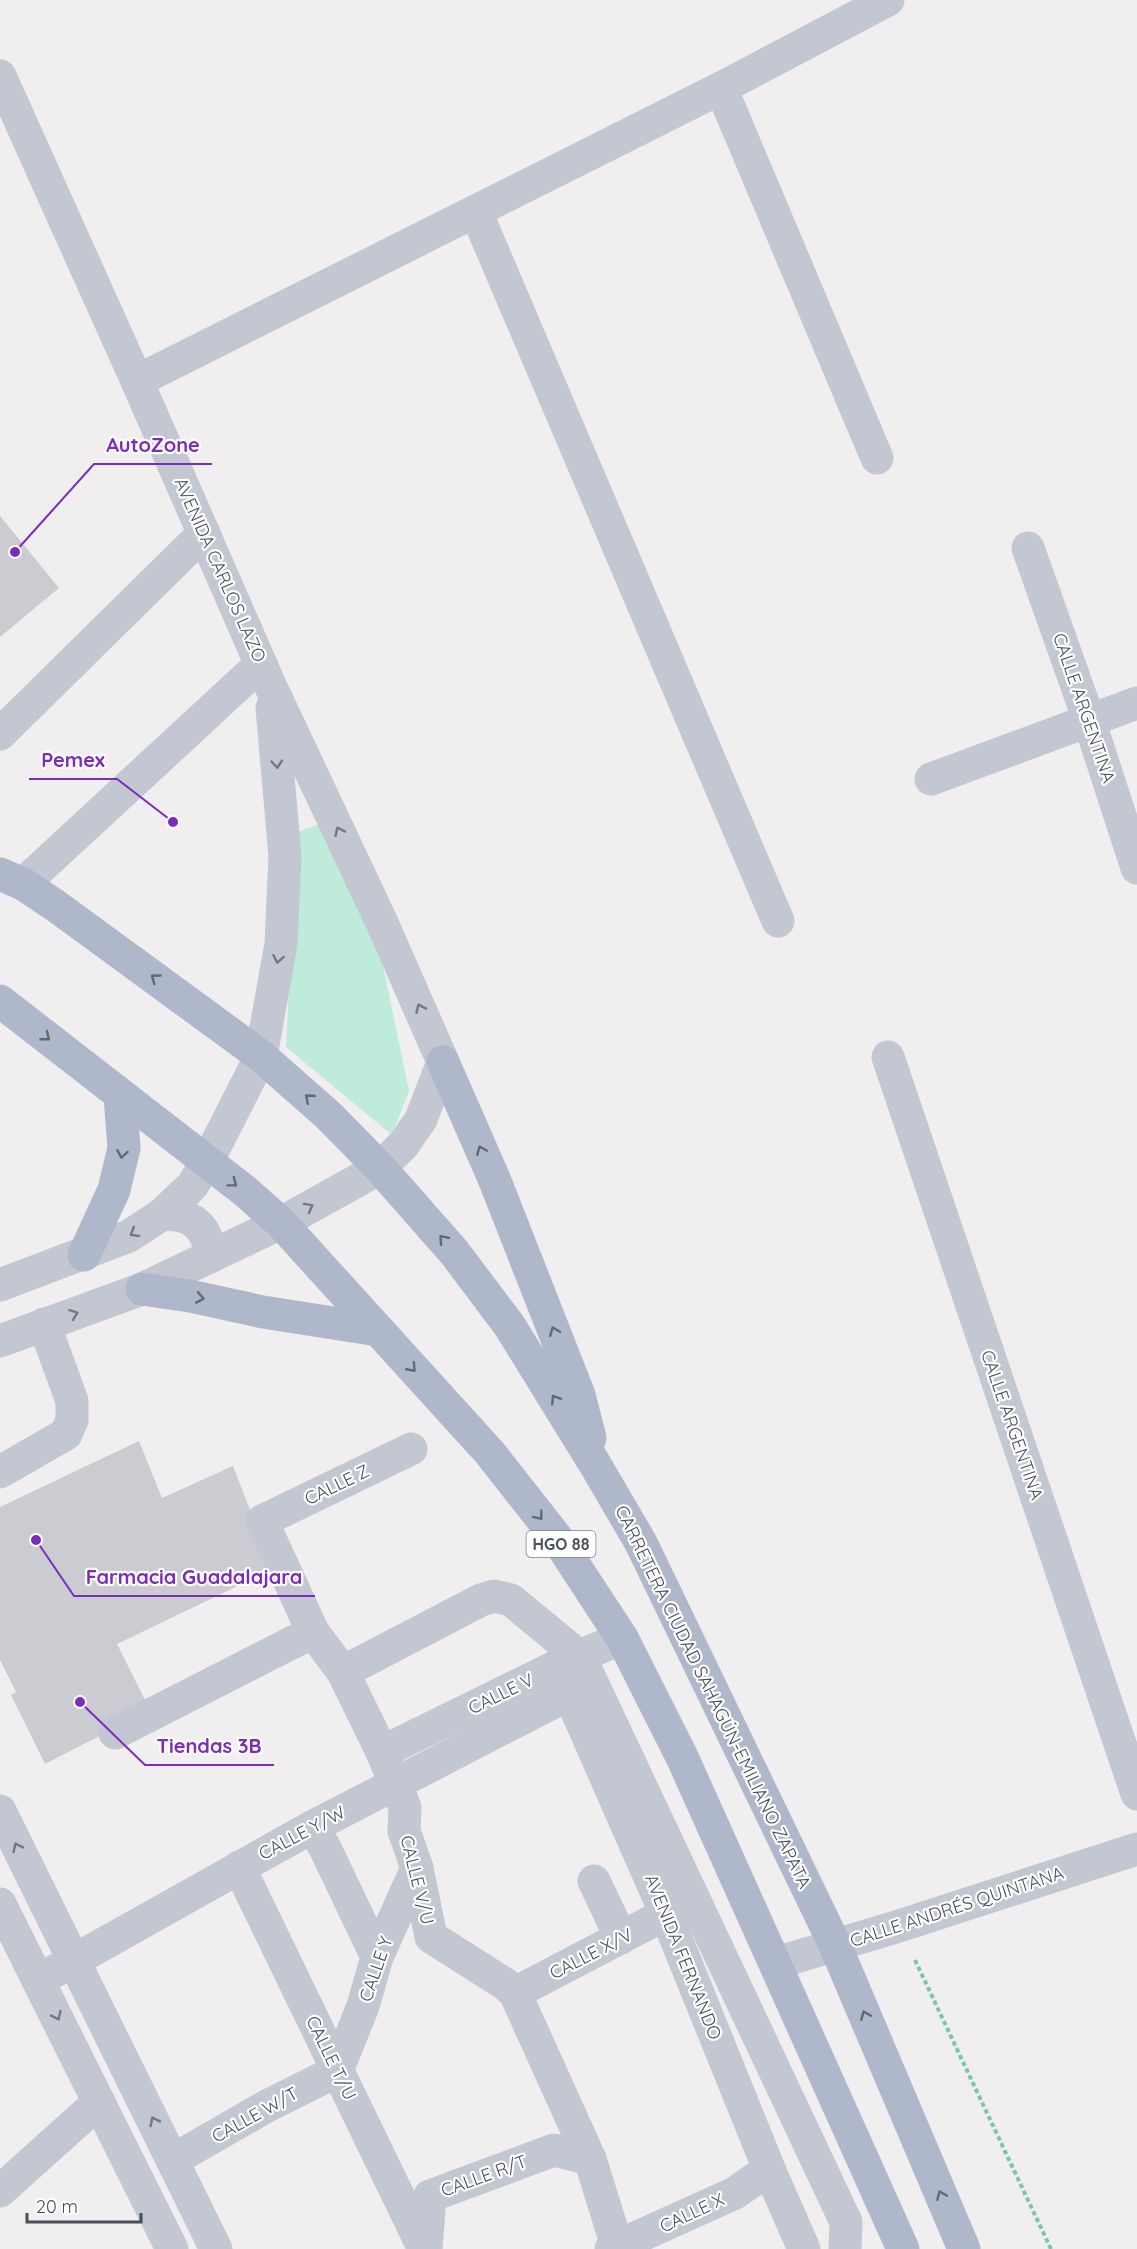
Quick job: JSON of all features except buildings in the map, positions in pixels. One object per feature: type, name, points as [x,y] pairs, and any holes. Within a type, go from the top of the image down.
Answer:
[{"type":"main road","name":"CARRETERA CIUDAD SAHAGÚN-EMILIANO ZAPATA","points":[[12,879],[56,906],[261,1056],[329,1116],[380,1168],[454,1252],[509,1326],[641,1543],[836,1945],[964,2249]]},
{"type":"main road","name":"HGO 88","points":[[0,1001],[246,1192],[280,1223],[490,1453],[556,1537],[622,1638],[682,1757],[903,2249]]},
{"type":"main road","points":[[443,1062],[495,1181],[579,1395],[596,1466]]},
{"type":"main road","points":[[84,1255],[114,1190],[124,1148],[120,1096]]},
{"type":"main road","points":[[142,1289],[190,1296],[262,1312],[378,1330]]},
{"type":"street","points":[[137,381],[721,88],[888,0]]},
{"type":"street","name":"AVENIDA CARLOS LAZO","points":[[0,76],[265,674],[383,925],[443,1062]]},
{"type":"street","points":[[721,88],[877,458]]},
{"type":"street","points":[[476,212],[778,921]]},
{"type":"street","points":[[0,734],[204,533]]},
{"type":"street","name":"CALLE ARGENTINA","points":[[1028,548],[1089,720],[1137,868]]},
{"type":"street","points":[[12,879],[265,674]]},
{"type":"street","points":[[0,1285],[129,1236],[161,1215],[192,1186],[207,1162],[261,1056],[281,944],[285,856],[265,674]]},
{"type":"street","points":[[931,778],[1137,703]]},
{"type":"street","name":"CALLE ARGENTINA","points":[[888,1057],[1137,1794]]},
{"type":"street","points":[[0,1341],[142,1289],[280,1223],[380,1168],[404,1144],[421,1119],[443,1062]]},
{"type":"street","points":[[161,1215],[180,1215],[192,1220],[206,1237],[210,1257]]},
{"type":"street","points":[[0,1472],[66,1434],[72,1420],[72,1401],[44,1324]]},
{"type":"street","name":"CALLE Z","points":[[262,1521],[411,1449]]},
{"type":"street","name":"CALLE V/U","points":[[262,1521],[313,1632],[343,1672],[382,1752],[405,1807],[404,1831],[417,1868],[431,1937],[505,1984],[514,1993],[590,2160],[614,2247]]},
{"type":"street","points":[[343,1672],[481,1600],[494,1596],[512,1600],[569,1672],[846,2222],[845,2249]]},
{"type":"street","points":[[115,1733],[313,1632]]},
{"type":"street","name":"CALLE V","points":[[382,1752],[569,1672],[622,1638]]},
{"type":"street","name":"CALLE Y/W","points":[[59,1969],[239,1867],[395,1783],[569,1672]]},
{"type":"street","name":"AVENIDA FERNANDO","points":[[569,1672],[769,2169],[804,2249]]},
{"type":"street","points":[[0,1811],[34,1883],[21,1920]]},
{"type":"street","points":[[312,1827],[324,1846],[377,1957]]},
{"type":"street","name":"CALLE ANDRÉS QUINTANA","points":[[776,1963],[1137,1849]]},
{"type":"street","name":"CALLE T/U","points":[[239,1867],[425,2249]]},
{"type":"street","name":"CALLE Y","points":[[337,2071],[363,2006],[377,1957],[417,1868]]},
{"type":"street","points":[[594,1881],[621,1938]]},
{"type":"street","points":[[0,1888],[34,1883]]},
{"type":"street","points":[[0,1888],[25,1902],[38,1914],[21,1920]]},
{"type":"street","name":"CALLE X/V","points":[[514,1993],[666,1914]]},
{"type":"street","points":[[21,1920],[106,2026],[216,2249]]},
{"type":"street","points":[[59,1969],[99,2102],[172,2249]]},
{"type":"street","name":"CALLE W/T","points":[[173,2160],[267,2106],[337,2071]]},
{"type":"street","points":[[0,2191],[99,2102]]},
{"type":"street","name":"CALLE R/T","points":[[425,2249],[430,2196],[554,2150],[590,2160]]},
{"type":"street","name":"CALLE X","points":[[614,2247],[666,2226],[735,2193],[769,2169]]},
{"type":"path","points":[[899,1926],[1052,2249]]},
{"type":"green space","points":[[317,825],[328,830],[382,961],[409,1091],[392,1135],[286,1047],[296,833]]},
{"type":"place","name":"AutoZone","points":[[15,552]]},
{"type":"place","name":"Pemex","points":[[173,822]]},
{"type":"place","name":"Farmacia Guadalajara","points":[[36,1540]]},
{"type":"place","name":"Tiendas 3B","points":[[80,1702]]}]
